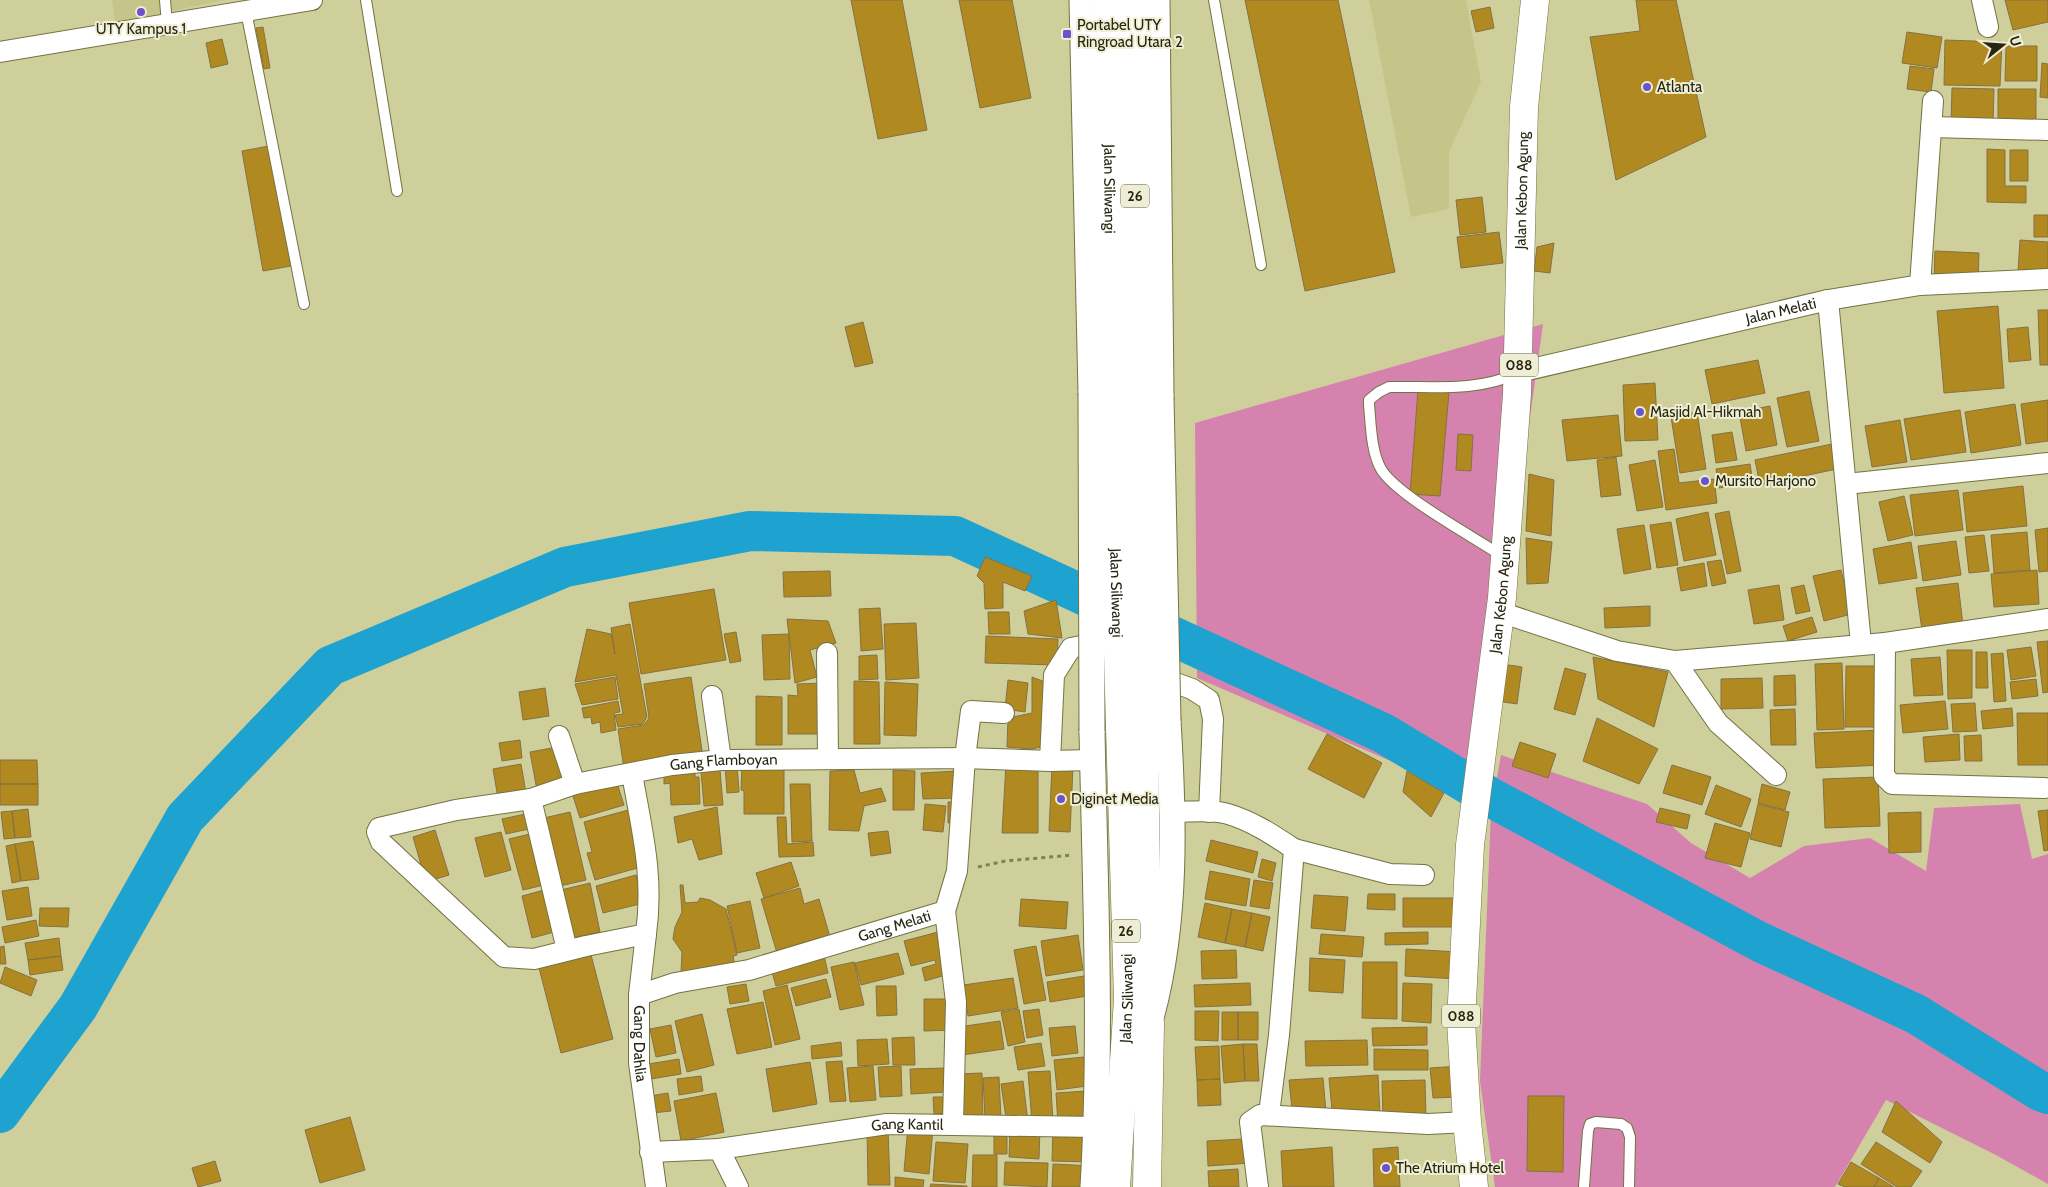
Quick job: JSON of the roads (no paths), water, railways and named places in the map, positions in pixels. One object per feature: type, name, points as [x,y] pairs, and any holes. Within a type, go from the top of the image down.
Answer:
[{"type":"main road","name":"Jalan Siliwangi","points":[[1108,0],[1110,329],[1101,392],[1144,722],[1128,999],[1108,1131],[1116,1187]]},
{"type":"main road","name":"Jalan Siliwangi","points":[[1135,0],[1150,394],[1144,722],[1147,993],[1150,1024],[1147,1187]]},
{"type":"main road","name":"Jalan Kebon Agung","points":[[1474,1187],[1467,1122],[1461,1021],[1470,845],[1487,729],[1505,558],[1519,372],[1524,107],[1535,0]]},
{"type":"main road","name":"26","points":[[1108,223],[1101,244],[1087,271],[1102,300],[1110,329]]},
{"type":"street","points":[[0,52],[312,0]]},
{"type":"street","points":[[1082,0],[1087,271]]},
{"type":"street","points":[[1147,284],[1157,0]]},
{"type":"street","points":[[1982,0],[1988,27]]},
{"type":"street","points":[[1920,285],[1933,101]]},
{"type":"street","points":[[1931,128],[2047,130]]},
{"type":"street","name":"26","points":[[1087,271],[1101,392]]},
{"type":"street","name":"Jalan Melati","points":[[1519,372],[1828,300],[1920,285],[2048,280]]},
{"type":"street","points":[[1828,300],[1861,644]]},
{"type":"street","points":[[1093,1187],[1108,1131],[1094,857],[1092,731],[1101,392]]},
{"type":"street","points":[[1846,484],[2048,463]]},
{"type":"street","points":[[1500,612],[1618,651],[1676,661],[1884,643],[2048,618]]},
{"type":"street","points":[[1884,643],[1884,776],[1887,781],[1892,784],[1930,786],[2045,788]]},
{"type":"street","points":[[1050,761],[1054,675],[1071,648],[1081,646],[1192,689],[1209,700],[1213,719],[1209,812]]},
{"type":"street","points":[[827,653],[828,758]]},
{"type":"street","points":[[1676,661],[1718,723],[1776,775]]},
{"type":"street","points":[[712,696],[721,760]]},
{"type":"street","points":[[945,911],[957,871],[965,758],[971,711],[1004,713]]},
{"type":"street","points":[[1144,722],[1173,812],[1163,971],[1150,1024]]},
{"type":"street","points":[[559,736],[574,784]]},
{"type":"street","name":"Gang Flamboyan","points":[[567,950],[534,959],[504,957],[380,842],[377,832],[379,828],[456,810],[530,799],[574,784],[672,765],[721,760],[965,758],[1050,761],[1093,760]]},
{"type":"street","name":"Gang Dahlia","points":[[632,774],[650,873],[650,903],[639,995],[639,1063],[656,1187]]},
{"type":"street","points":[[530,799],[567,950],[646,934]]},
{"type":"street","points":[[1173,812],[1228,814],[1264,829],[1294,849],[1390,874],[1424,875]]},
{"type":"street","points":[[1269,1114],[1279,1035],[1294,849]]},
{"type":"street","name":"Gang Melati","points":[[639,995],[675,983],[749,970],[945,911],[956,1002],[953,1123]]},
{"type":"street","points":[[1258,1187],[1250,1122],[1260,1115],[1428,1124],[1467,1122]]},
{"type":"street","name":"Gang Kantil","points":[[650,1152],[719,1149],[886,1124],[953,1123],[1108,1131]]},
{"type":"street","points":[[719,1149],[738,1187]]},
{"type":"lane","points":[[165,0],[167,24]]},
{"type":"lane","points":[[366,0],[397,191]]},
{"type":"lane","points":[[1214,0],[1261,264]]},
{"type":"lane","points":[[246,11],[304,304]]},
{"type":"lane","points":[[1505,558],[1394,486],[1380,468],[1373,440],[1369,400],[1379,392],[1390,387],[1481,385],[1496,383],[1519,372]]},
{"type":"lane","points":[[1584,1187],[1588,1131],[1590,1124],[1596,1122],[1620,1124],[1627,1128],[1630,1137],[1629,1187]]},
{"type":"waterway","points":[[0,1113],[78,1007],[185,818],[330,666],[565,567],[750,531],[955,536],[1383,733],[1488,796],[1760,942],[1916,1014],[2040,1091],[2048,1094]]},
{"type":"place","name":"UTY Kampus 1","points":[[141,12]]},
{"type":"place","name":"Portabel UTY Ringroad Utara 2","points":[[1067,34]]},
{"type":"place","name":"Atlanta","points":[[1647,87]]},
{"type":"place","name":"Masjid Al-Hikmah","points":[[1640,412]]},
{"type":"place","name":"Mursito Harjono","points":[[1705,481]]},
{"type":"place","name":"Diginet Media","points":[[1061,799]]},
{"type":"place","name":"The Atrium Hotel","points":[[1386,1168]]}]
